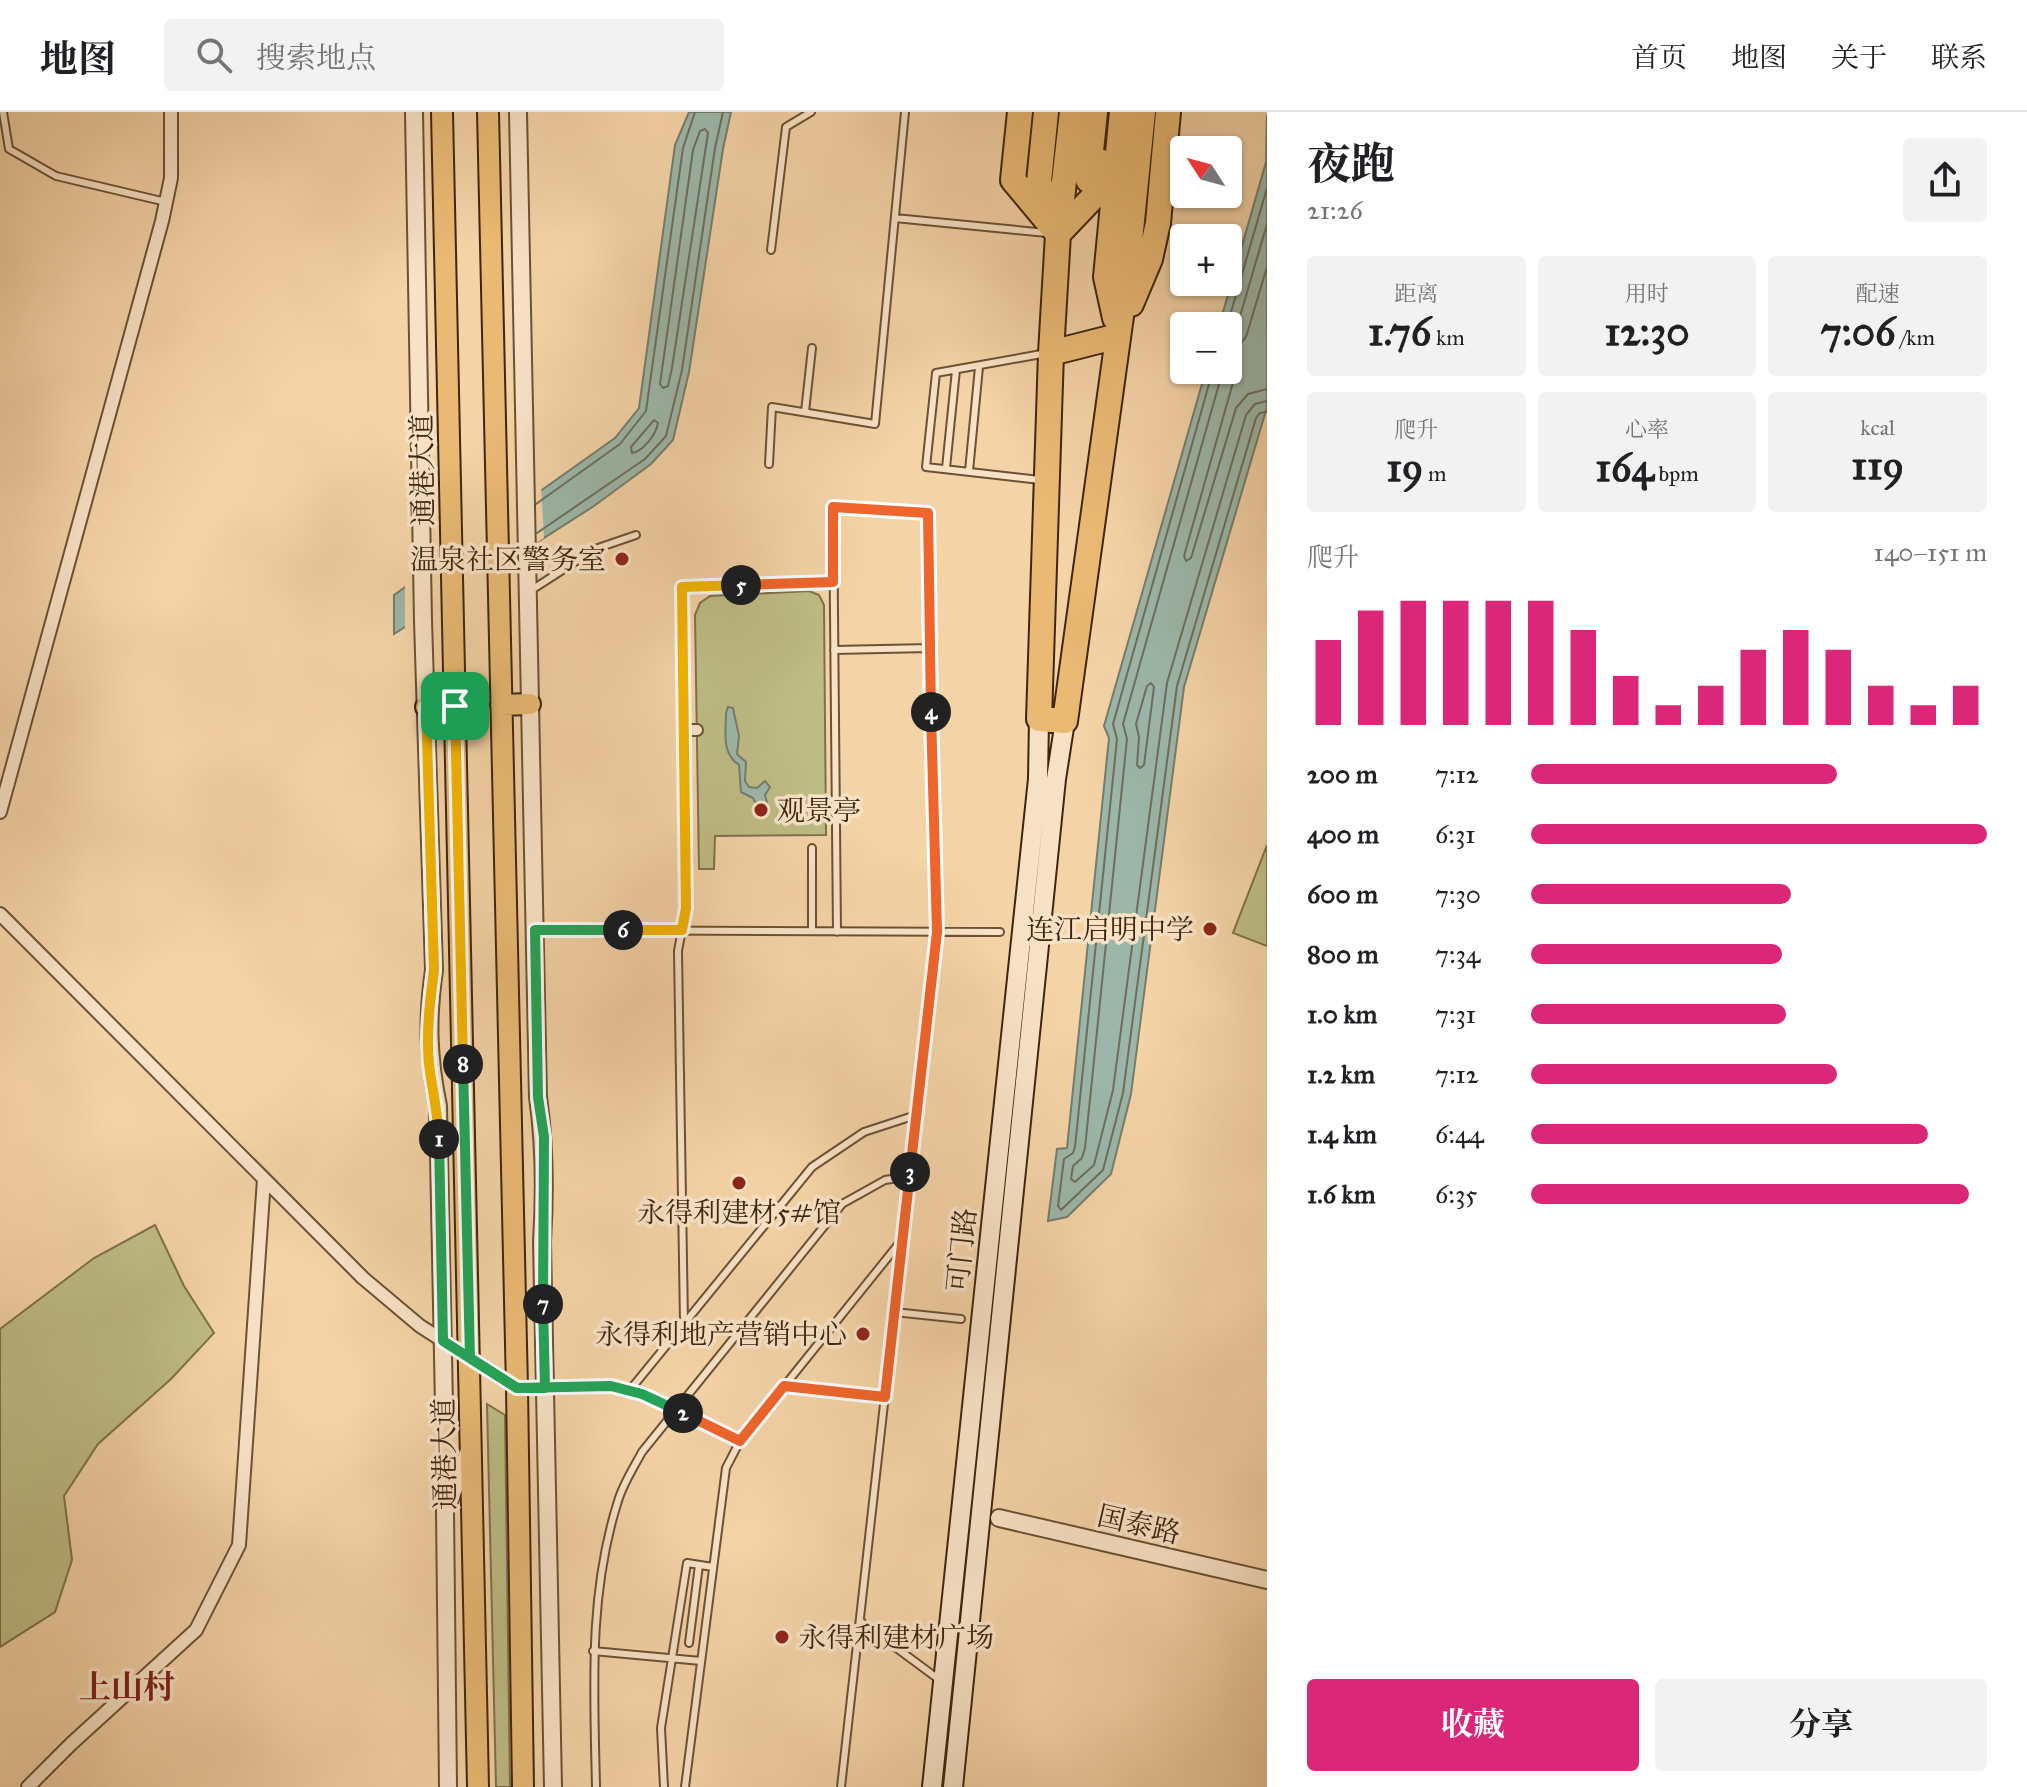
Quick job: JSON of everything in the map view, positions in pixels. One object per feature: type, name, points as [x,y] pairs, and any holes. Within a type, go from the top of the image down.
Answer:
[{"type":"highway","points":[[1020,112],[1013,180],[1058,234]]},
{"type":"highway","points":[[1033,112],[1025,181],[1058,234]]},
{"type":"highway","points":[[1046,112],[1039,182],[1058,234]]},
{"type":"highway","points":[[1058,234],[1052,183],[1059,112]]},
{"type":"highway","points":[[1072,112],[1058,234],[1051,353],[1039,719],[1065,721],[1118,336],[1143,112]]},
{"type":"highway","points":[[1058,234],[1076,188],[1084,112]]},
{"type":"highway","points":[[1058,234],[1087,189],[1095,112]]},
{"type":"highway","points":[[1058,234],[1099,191],[1107,112]]},
{"type":"highway","points":[[1118,336],[1106,277],[1122,112]]},
{"type":"highway","points":[[1118,336],[1116,276],[1133,112]]},
{"type":"highway","points":[[1118,336],[1138,272],[1155,112]]},
{"type":"highway","points":[[1118,336],[1150,259],[1158,223],[1168,112]]},
{"type":"highway","points":[[1051,353],[1118,336]]},
{"type":"main road","name":"通港大道","points":[[442,112],[478,1787]]},
{"type":"main road","points":[[488,112],[523,1787]]},
{"type":"main road","points":[[501,705],[530,704]]},
{"type":"main road","points":[[426,707],[455,706]]},
{"type":"main road","name":"可门路","points":[[932,1787],[1038,779],[1039,719]]},
{"type":"main road","name":"可门路","points":[[953,1787],[1056,779],[1065,721]]},
{"type":"street","points":[[0,812],[166,202],[171,178],[171,112]]},
{"type":"street","points":[[414,112],[423,621],[434,970],[428,1012],[429,1063],[438,1106],[444,1405]]},
{"type":"street","points":[[518,112],[538,1097],[544,1137],[542,1242],[553,1787]]},
{"type":"street","points":[[684,730],[697,730]]},
{"type":"street","points":[[0,914],[363,1278],[420,1326],[517,1388],[545,1388]]},
{"type":"street","points":[[28,1787],[196,1630],[239,1545],[264,1179]]},
{"type":"street","points":[[448,1787],[445,1511],[472,1445]]},
{"type":"street","name":"国泰路","points":[[999,1518],[1267,1580]]},
{"type":"lane","points":[[3,112],[9,149],[56,176],[166,202]]},
{"type":"lane","points":[[771,250],[786,127],[811,112]]},
{"type":"lane","points":[[769,464],[772,407],[875,424],[905,112]]},
{"type":"lane","points":[[895,218],[1058,234]]},
{"type":"lane","points":[[805,412],[812,348]]},
{"type":"lane","points":[[1047,481],[926,467],[936,373],[1051,353]]},
{"type":"lane","points":[[969,471],[979,367]]},
{"type":"lane","points":[[946,468],[956,370]]},
{"type":"lane","points":[[837,932],[833,507],[928,513],[937,932],[841,1787]]},
{"type":"lane","points":[[528,592],[595,549],[636,535]]},
{"type":"lane","points":[[684,1323],[678,951],[686,908],[682,587],[833,582]]},
{"type":"lane","points":[[834,650],[930,648]]},
{"type":"lane","points":[[812,848],[812,931]]},
{"type":"lane","points":[[535,930],[1000,932]]},
{"type":"lane","points":[[630,1390],[812,1167],[864,1132],[916,1115]]},
{"type":"lane","points":[[596,1787],[593,1651],[597,1597],[618,1498],[642,1452],[842,1204],[885,1180],[910,1176]]},
{"type":"lane","points":[[685,1787],[726,1468],[740,1441],[903,1239]]},
{"type":"lane","points":[[894,1312],[961,1319]]},
{"type":"lane","points":[[545,1388],[611,1386],[630,1390],[740,1441]]},
{"type":"lane","points":[[784,1386],[885,1397]]},
{"type":"lane","points":[[664,1787],[661,1728],[687,1563],[713,1567]]},
{"type":"lane","points":[[689,1643],[699,1565]]},
{"type":"lane","points":[[860,1621],[943,1683]]},
{"type":"lane","points":[[593,1651],[701,1661]]},
{"type":"shaded area","points":[[809,591],[819,595],[824,605],[826,835],[715,836],[714,869],[699,869],[695,615],[700,603],[710,596]]},
{"type":"shaded area","points":[[1267,845],[1267,946],[1233,933]]},
{"type":"shaded area","points":[[155,1225],[184,1286],[214,1333],[171,1379],[98,1444],[64,1496],[72,1560],[55,1612],[0,1647],[0,1329],[94,1258]]},
{"type":"shaded area","points":[[487,1404],[505,1415],[510,1787],[496,1787]]},
{"type":"water","points":[[689,112],[731,112],[689,372],[673,440],[651,464],[594,506],[394,634],[394,595],[615,438],[639,408],[675,145]]},
{"type":"water","points":[[1267,115],[1267,407],[1184,687],[1131,1094],[1111,1174],[1067,1217],[1048,1221],[1057,1149],[1067,1148],[1109,738],[1104,726],[1202,384],[1242,384],[1242,312],[1223,312],[1228,296],[1242,296],[1242,246],[1266,162]]},
{"type":"water","points":[[728,707],[733,708],[739,736],[737,754],[746,762],[745,781],[749,787],[757,788],[765,781],[770,787],[765,795],[767,803],[755,802],[741,792],[739,765],[729,754],[726,742]]},
{"type":"pier","points":[[541,485],[544,538],[405,632],[405,583]]},
{"type":"place","name":"温泉社区警务室","points":[[622,559]]},
{"type":"place","name":"观景亭","points":[[761,810]]},
{"type":"place","name":"连江启明中学","points":[[1210,929]]},
{"type":"place","name":"永得利建材5#馆","points":[[739,1183]]},
{"type":"place","name":"永得利地产营销中心","points":[[863,1334]]},
{"type":"place","name":"永得利建材广场","points":[[782,1637]]},
{"type":"district","name":"上山村","points":[[127,1687]]},
{"type":"route","points":[[455,706],[426,707],[434,970],[428,1012],[429,1063],[438,1106],[443,1341],[517,1388],[545,1388],[553,1388],[611,1386],[630,1390],[740,1441],[784,1386],[885,1397],[937,932],[928,513],[833,507],[833,582],[682,587],[686,908],[682,930],[535,930],[538,1097],[544,1137],[542,1242],[545,1388],[517,1388],[470,1358],[455,706]]}]
